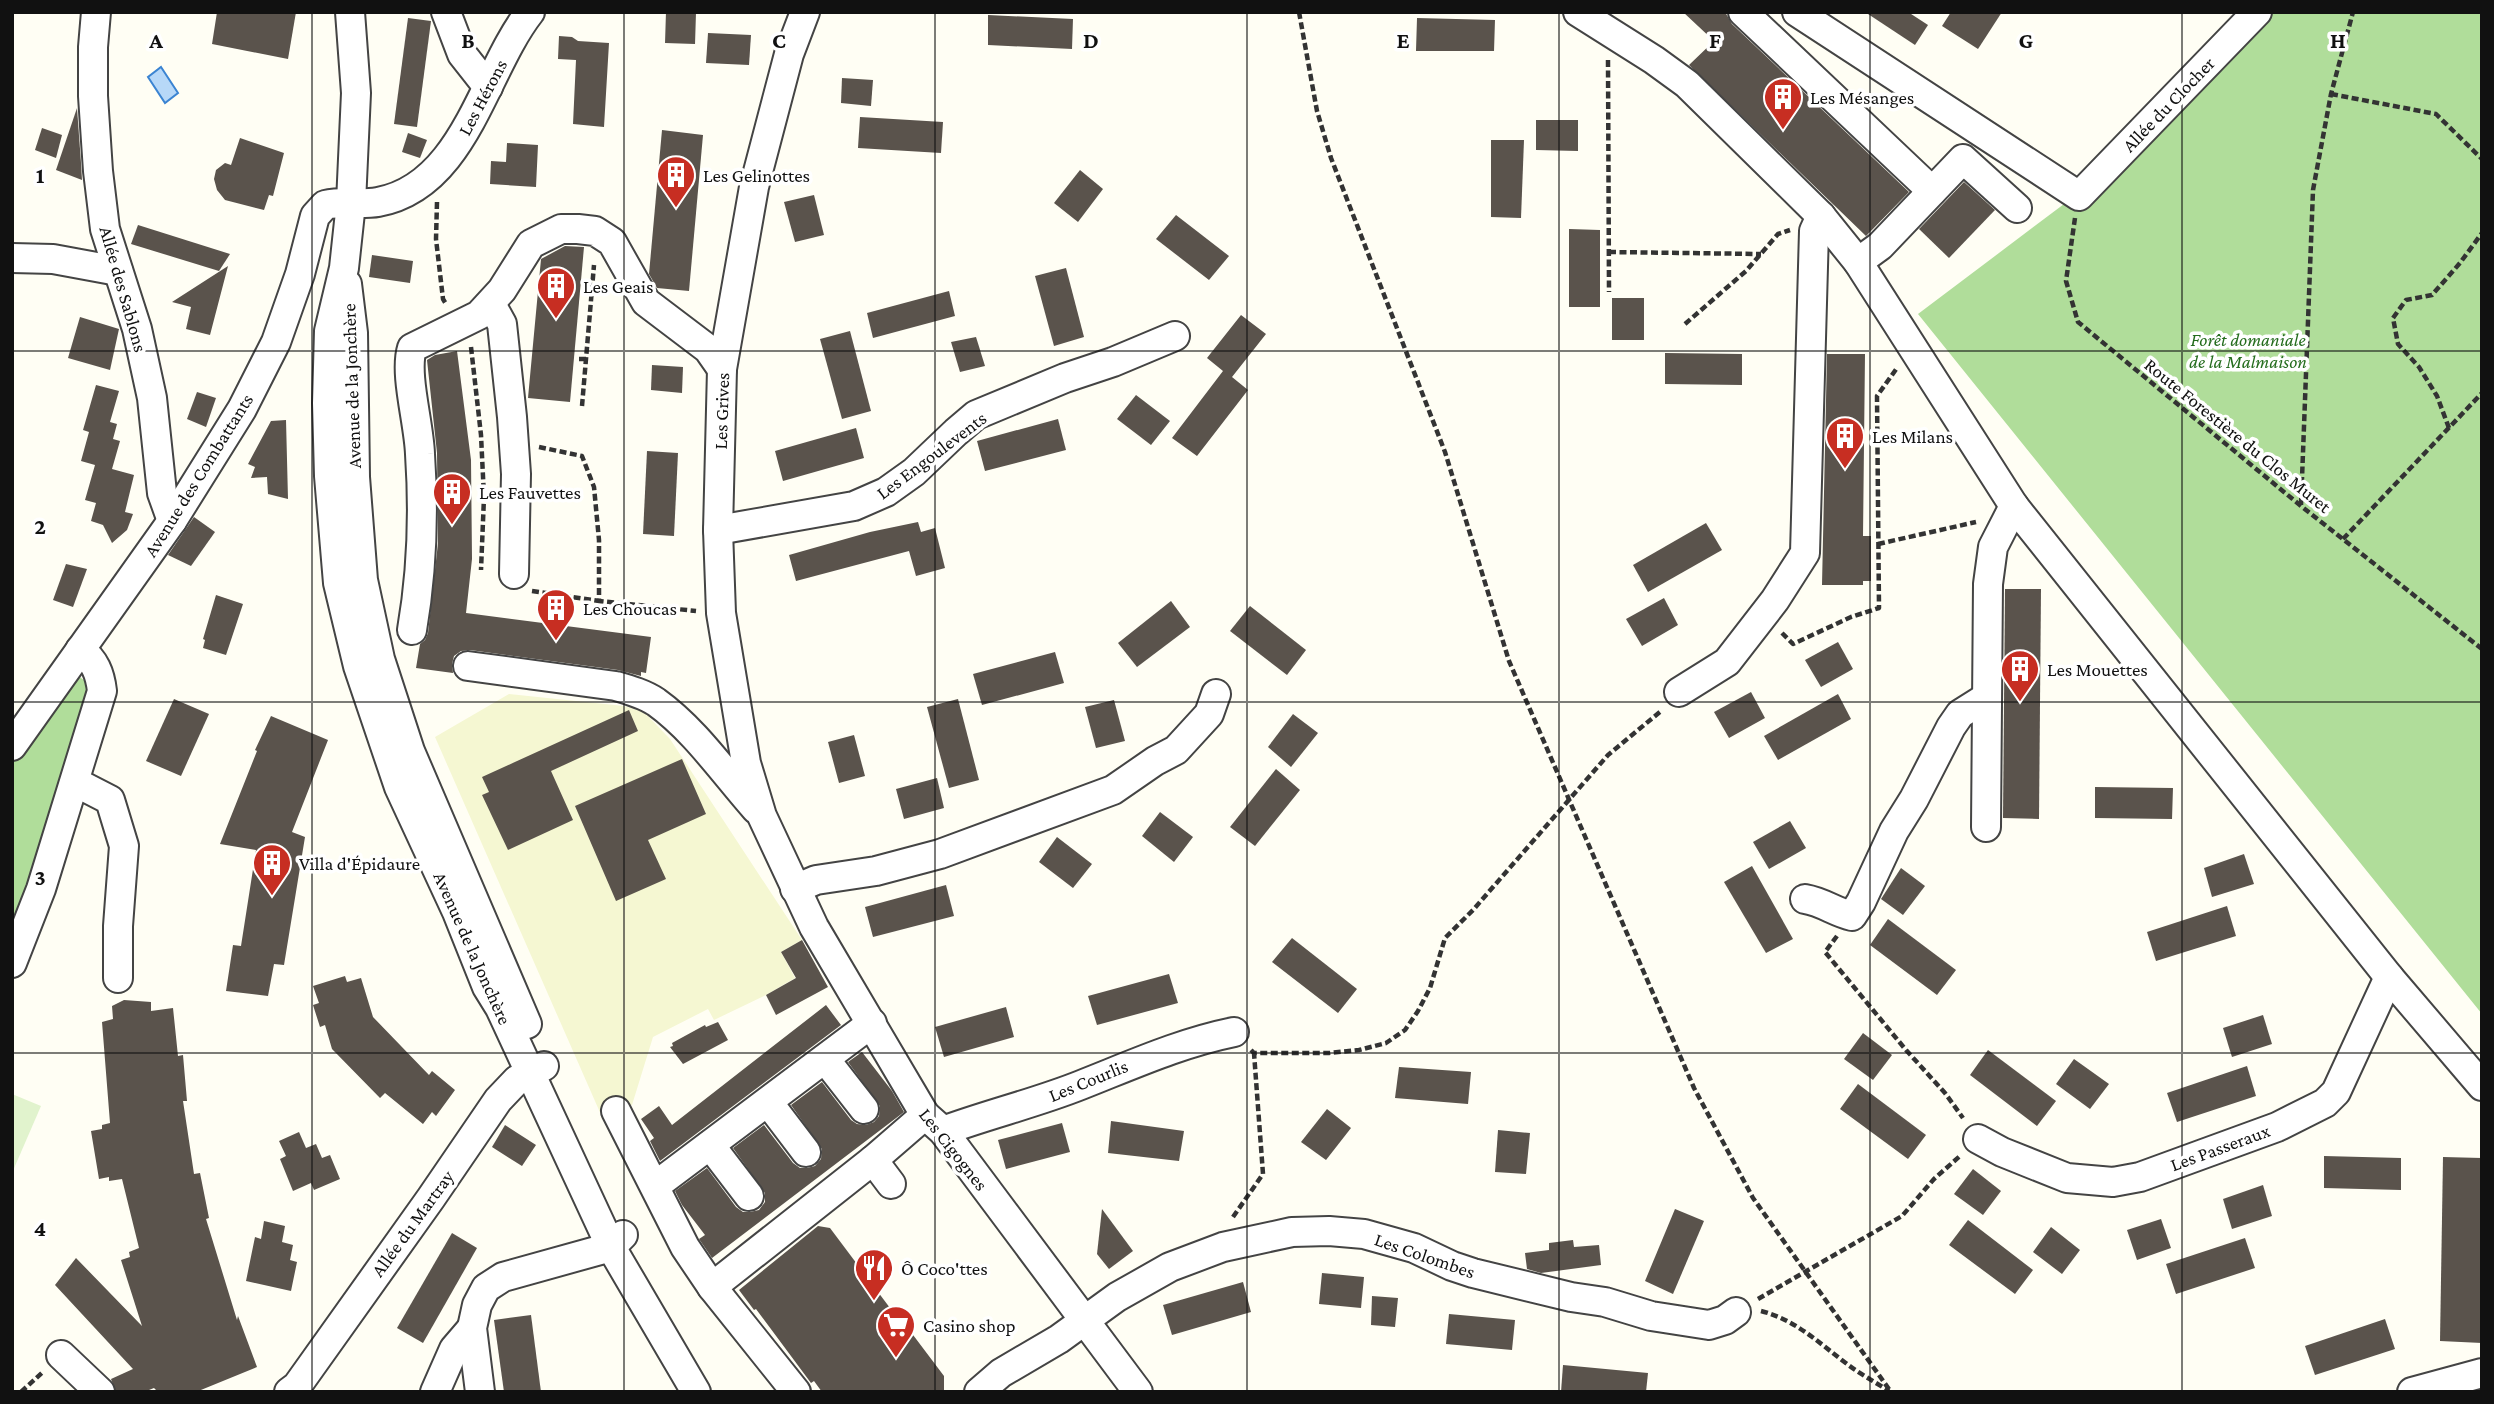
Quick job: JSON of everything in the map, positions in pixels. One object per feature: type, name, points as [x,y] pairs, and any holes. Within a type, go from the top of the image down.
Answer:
[{"type":"street","name":"Allée des Sablons","points":[[96,12],[93,96],[105,229],[137,329],[152,398],[162,493],[172,521]]},
{"type":"street","name":"Avenue de la Jonchère","points":[[351,12],[356,93],[351,202],[344,268],[329,331],[327,403],[329,476],[338,583],[358,666],[398,787],[457,912],[487,987],[537,1070],[617,1241],[696,1392]]},
{"type":"street","points":[[446,12],[462,54],[488,87]]},
{"type":"street","name":"Les Hérons","points":[[351,202],[377,202],[423,183],[465,134],[501,59],[530,12]]},
{"type":"street","name":"Les Grives","points":[[762,816],[746,763],[721,613],[718,530],[722,369],[754,187],[789,54],[805,12]]},
{"type":"street","points":[[1578,12],[1687,84],[1858,262],[2014,506],[2389,977],[2482,1086]]},
{"type":"street","points":[[1743,12],[1932,191]]},
{"type":"street","points":[[1797,12],[2079,196]]},
{"type":"street","name":"Allée du Clocher","points":[[2079,196],[2258,12]]},
{"type":"street","points":[[1858,262],[1880,246],[1963,159],[2017,208]]},
{"type":"street","name":"Avenue des Combattants","points":[[12,746],[172,521],[242,409],[276,342],[300,274],[315,216],[325,205],[351,202]]},
{"type":"street","points":[[1679,692],[1727,662],[1805,553],[1814,232],[1819,219]]},
{"type":"street","points":[[412,630],[422,521],[419,439],[408,360],[412,348],[480,315],[491,304],[531,244],[561,229],[597,233],[612,242],[646,302],[708,349],[722,369]]},
{"type":"street","points":[[12,258],[53,259],[118,271]]},
{"type":"street","points":[[491,304],[502,324],[514,441],[514,574]]},
{"type":"street","name":"Les Engoulevents","points":[[718,530],[866,502],[886,492],[914,471],[976,415],[1065,377],[1113,362],[1175,336]]},
{"type":"street","points":[[1986,827],[1988,584],[1993,547],[2014,506]]},
{"type":"street","points":[[12,963],[41,889],[102,691],[101,679],[93,660],[80,650]]},
{"type":"street","points":[[468,666],[616,685],[638,692],[655,701],[680,722],[762,816]]},
{"type":"street","points":[[795,890],[816,880],[876,871],[940,854],[1113,790],[1176,750],[1209,714],[1216,694]]},
{"type":"street","points":[[1805,899],[1822,902],[1838,913],[1852,916],[1894,831],[1914,799],[1951,727],[1960,714],[1987,697]]},
{"type":"street","points":[[75,782],[110,800],[124,846],[118,926],[118,978]]},
{"type":"street","name":"Les Cigognes","points":[[762,816],[814,927],[934,1123],[1138,1392]]},
{"type":"street","name":"Les Passeraux","points":[[1978,1139],[2067,1178],[2113,1182],[2140,1177],[2277,1127],[2325,1103],[2336,1092],[2389,977]]},
{"type":"street","points":[[655,1186],[872,1023]]},
{"type":"street","name":"Les Courlis","points":[[934,1123],[1082,1085],[1137,1061],[1209,1037],[1234,1032]]},
{"type":"street","points":[[825,1059],[863,1109]]},
{"type":"street","name":"Allée du Martray","points":[[293,1389],[498,1100],[517,1080],[537,1070]]},
{"type":"street","points":[[768,1102],[806,1152]]},
{"type":"street","points":[[616,1111],[685,1247],[712,1287],[796,1392]]},
{"type":"street","points":[[712,1287],[873,1160],[934,1123]]},
{"type":"street","points":[[710,1145],[749,1196]]},
{"type":"street","points":[[873,1160],[891,1184]]},
{"type":"street","name":"Les Colombes","points":[[979,1392],[1001,1373],[1059,1339],[1117,1297],[1170,1267],[1247,1240],[1312,1231],[1364,1234],[1414,1248],[1473,1273],[1571,1297],[1605,1302],[1651,1316],[1709,1325],[1725,1320],[1736,1312]]},
{"type":"street","points":[[480,1392],[472,1328],[477,1305],[485,1288],[503,1277],[617,1241]]},
{"type":"street","name":"Avenue de la Jonchère","points":[[617,1241],[718,1392]]},
{"type":"street","points":[[435,1392],[454,1349],[472,1328]]},
{"type":"street","points":[[61,1355],[100,1392]]},
{"type":"street","points":[[2412,1392],[2482,1373]]},
{"type":"path","points":[[1299,12],[1317,111],[1331,158],[1445,452],[1509,661],[1569,803],[1694,1088],[1753,1198],[1891,1392]]},
{"type":"path","points":[[2301,506],[2313,190],[2331,94],[2353,12]]},
{"type":"path","points":[[1608,31],[1609,292]]},
{"type":"path","points":[[2331,94],[2436,114],[2482,159]]},
{"type":"path","points":[[438,166],[436,239],[443,299],[469,335],[481,435],[484,497],[481,570]]},
{"type":"path","name":"Route Forestière du Clos Muret","points":[[2079,196],[2066,281],[2078,322],[2301,506],[2482,649]]},
{"type":"path","points":[[1685,324],[1746,271],[1778,234],[1819,219]]},
{"type":"path","points":[[582,406],[597,233]]},
{"type":"path","points":[[2449,428],[2437,396],[2419,368],[2398,344],[2393,317],[2406,300],[2432,295],[2482,233]]},
{"type":"path","points":[[1609,252],[1761,254]]},
{"type":"path","points":[[585,284],[592,285]]},
{"type":"path","points":[[1763,615],[1793,644],[1851,617],[1879,608],[1877,396],[1914,349]]},
{"type":"path","points":[[579,359],[586,359]]},
{"type":"path","points":[[2343,539],[2482,393]]},
{"type":"path","points":[[514,441],[582,456],[594,487],[599,540],[599,601]]},
{"type":"path","points":[[1878,544],[1981,521],[2014,506]]},
{"type":"path","points":[[514,574],[513,588],[599,601],[721,613]]},
{"type":"path","points":[[1254,1053],[1329,1053],[1359,1050],[1386,1043],[1405,1030],[1430,988],[1445,938],[1569,803],[1608,755],[1655,718],[1679,692]]},
{"type":"path","points":[[1736,1312],[1902,1216],[1934,1179],[1978,1139],[1945,1093],[1825,952],[1852,916]]},
{"type":"path","points":[[1231,1219],[1263,1174],[1254,1053],[1242,1037],[1234,1032]]},
{"type":"path","points":[[1736,1312],[1759,1311],[1785,1319],[1891,1392]]},
{"type":"green space","name":"Forêt domaniale de la Malmaison","points":[[2268,12],[2482,12],[2482,1014],[1918,314],[2068,201]]},
{"type":"green space","points":[[73,672],[92,686],[12,933],[12,759]]},
{"type":"green space","points":[[509,694],[624,706],[644,712],[670,739],[802,940],[781,952],[795,978],[714,1020],[708,1009],[653,1037],[632,1105],[602,1117],[435,737]]},
{"type":"green space","points":[[12,1094],[41,1106],[12,1173]]},
{"type":"water","points":[[161,67],[178,93],[165,103],[148,77]]},
{"type":"building","points":[[217,12],[296,12],[288,59],[212,44]]},
{"type":"building","points":[[666,12],[696,12],[695,44],[665,43]]},
{"type":"building","points":[[1683,12],[1725,12],[1732,24],[1909,192],[1866,236],[1689,65],[1714,41]]},
{"type":"building","points":[[1865,12],[1908,12],[1928,25],[1915,45]]},
{"type":"building","points":[[1951,12],[2002,12],[1978,49],[1942,26]]},
{"type":"building","points":[[988,15],[1073,19],[1072,49],[988,45]]},
{"type":"building","points":[[408,18],[431,21],[417,127],[394,124]]},
{"type":"building","points":[[1417,18],[1495,20],[1494,51],[1416,51]]},
{"type":"building","points":[[708,33],[751,35],[749,65],[706,63]]},
{"type":"building","points":[[559,36],[572,37],[578,41],[609,43],[604,127],[573,124],[576,60],[558,59]]},
{"type":"building","points":[[842,78],[873,80],[871,106],[841,103]]},
{"type":"building","points":[[77,108],[81,163],[82,180],[56,170]]},
{"type":"building","points":[[860,117],[943,122],[941,153],[858,148]]},
{"type":"building","points":[[1536,120],[1578,120],[1578,151],[1536,150]]},
{"type":"building","points":[[42,128],[62,135],[56,158],[35,150]]},
{"type":"building","name":"Les Gelinottes","points":[[662,130],[703,135],[689,291],[657,288],[649,274]]},
{"type":"building","points":[[408,133],[427,140],[420,158],[402,152]]},
{"type":"building","points":[[240,138],[284,153],[273,196],[269,195],[264,210],[225,200],[217,190],[214,179],[216,170],[225,163],[231,165]]},
{"type":"building","points":[[1491,140],[1524,140],[1521,218],[1491,217]]},
{"type":"building","points":[[507,143],[538,145],[536,187],[490,184],[491,161],[506,162]]},
{"type":"building","points":[[1080,170],[1103,189],[1078,222],[1054,203]]},
{"type":"building","points":[[1964,182],[1995,210],[1949,258],[1919,229]]},
{"type":"building","points":[[814,195],[824,235],[795,242],[784,202]]},
{"type":"building","points":[[1176,215],[1229,256],[1209,280],[1156,239]]},
{"type":"building","points":[[138,225],[230,254],[219,271],[131,244]]},
{"type":"building","points":[[1569,229],[1600,230],[1600,307],[1569,307]]},
{"type":"building","name":"Les Geais","points":[[565,246],[584,247],[570,402],[528,398],[541,259]]},
{"type":"building","points":[[372,255],[413,261],[410,283],[369,277]]},
{"type":"building","points":[[228,266],[210,335],[186,329],[191,307],[172,302]]},
{"type":"building","points":[[1066,268],[1084,337],[1054,346],[1035,276]]},
{"type":"building","points":[[949,291],[955,316],[873,338],[867,313]]},
{"type":"building","points":[[1612,298],[1644,298],[1644,340],[1612,340]]},
{"type":"building","points":[[1241,315],[1266,334],[1232,377],[1248,390],[1197,456],[1172,438],[1223,371],[1207,358]]},
{"type":"building","points":[[80,317],[119,329],[110,370],[68,358]]},
{"type":"building","points":[[850,331],[871,411],[842,419],[820,339]]},
{"type":"building","points":[[976,337],[985,366],[960,372],[951,342]]},
{"type":"building","name":"Les Fauvettes","points":[[457,351],[471,460],[472,559],[466,613],[651,637],[646,673],[641,672],[641,676],[618,670],[470,650],[461,651],[454,656],[453,673],[416,668],[420,644],[428,633],[438,543],[437,453],[427,360],[435,355]]},
{"type":"building","points":[[1665,353],[1742,354],[1742,385],[1665,384]]},
{"type":"building","name":"Les Milans","points":[[1827,354],[1865,354],[1863,536],[1871,536],[1871,581],[1863,581],[1863,585],[1822,585]]},
{"type":"building","points":[[652,365],[683,367],[682,393],[651,390]]},
{"type":"building","points":[[96,385],[119,391],[110,422],[117,424],[113,439],[120,441],[112,469],[134,475],[125,512],[133,514],[127,530],[112,543],[103,525],[91,521],[96,503],[85,500],[95,465],[81,461],[89,432],[83,430]]},
{"type":"building","points":[[197,392],[216,398],[206,427],[187,419]]},
{"type":"building","points":[[1136,395],[1170,421],[1151,445],[1117,419]]},
{"type":"building","points":[[1058,419],[1066,450],[985,471],[977,441]]},
{"type":"building","points":[[286,420],[288,499],[268,494],[267,477],[251,478],[255,467],[248,464],[271,421]]},
{"type":"building","points":[[856,428],[864,458],[783,481],[775,451]]},
{"type":"building","points":[[647,451],[678,453],[674,536],[643,534]]},
{"type":"building","points":[[194,517],[215,532],[191,566],[168,555]]},
{"type":"building","points":[[918,522],[921,532],[935,528],[945,568],[916,576],[909,551],[796,581],[789,555],[870,532]]},
{"type":"building","points":[[1706,523],[1722,550],[1648,592],[1633,565]]},
{"type":"building","points":[[66,564],[87,569],[73,607],[53,600]]},
{"type":"building","name":"Les Mouettes","points":[[2005,589],[2041,589],[2039,819],[2003,818]]},
{"type":"building","points":[[216,595],[243,604],[226,655],[203,648],[203,639]]},
{"type":"building","points":[[1664,598],[1678,625],[1642,646],[1626,619]]},
{"type":"building","points":[[1171,601],[1190,627],[1137,667],[1118,643]]},
{"type":"building","points":[[1250,606],[1306,650],[1287,675],[1230,631]]},
{"type":"building","points":[[1838,642],[1853,669],[1821,687],[1805,660]]},
{"type":"building","points":[[1055,652],[1064,683],[982,705],[973,674]]},
{"type":"building","points":[[1751,692],[1765,718],[1729,738],[1714,712]]},
{"type":"building","points":[[1838,694],[1851,719],[1778,760],[1764,736]]},
{"type":"building","points":[[174,699],[209,714],[181,776],[146,761]]},
{"type":"building","points":[[958,699],[979,780],[949,788],[927,707]]},
{"type":"building","points":[[1114,700],[1125,741],[1096,748],[1085,707]]},
{"type":"building","points":[[629,710],[638,731],[551,771],[573,820],[508,850],[482,795],[489,792],[482,777]]},
{"type":"building","points":[[1293,714],[1318,733],[1291,767],[1268,747]]},
{"type":"building","name":"Villa d'Épidaure","points":[[271,716],[328,740],[292,832],[305,837],[284,965],[274,964],[268,996],[226,991],[233,945],[241,946],[256,850],[220,844],[257,751],[255,750]]},
{"type":"building","points":[[854,735],[865,776],[839,783],[828,742]]},
{"type":"building","points":[[682,759],[706,814],[648,840],[666,879],[616,901],[575,806]]},
{"type":"building","points":[[1276,769],[1300,790],[1255,846],[1230,827]]},
{"type":"building","points":[[937,778],[944,808],[904,819],[896,789]]},
{"type":"building","points":[[2095,787],[2173,788],[2172,819],[2095,818]]},
{"type":"building","points":[[1160,812],[1193,837],[1174,862],[1142,836]]},
{"type":"building","points":[[1790,821],[1806,848],[1769,869],[1753,842]]},
{"type":"building","points":[[1057,837],[1092,864],[1073,888],[1039,862]]},
{"type":"building","points":[[2244,854],[2254,884],[2212,897],[2204,868]]},
{"type":"building","points":[[1752,866],[1793,939],[1766,953],[1724,882]]},
{"type":"building","points":[[1901,868],[1925,886],[1903,915],[1881,899]]},
{"type":"building","points":[[946,885],[954,916],[873,937],[865,907]]},
{"type":"building","points":[[2227,906],[2236,936],[2156,961],[2147,932]]},
{"type":"building","points":[[1888,919],[1956,970],[1937,995],[1870,945]]},
{"type":"building","points":[[1292,938],[1357,989],[1338,1013],[1272,962]]},
{"type":"building","points":[[802,940],[828,987],[776,1015],[766,995],[796,978],[781,952]]},
{"type":"building","points":[[1169,974],[1178,1003],[1097,1025],[1088,996]]},
{"type":"building","points":[[345,976],[347,982],[361,978],[373,1017],[429,1075],[432,1071],[455,1090],[436,1116],[432,1112],[423,1124],[385,1093],[380,1098],[332,1049],[325,1025],[320,1027],[313,1005],[319,1003],[313,986]]},
{"type":"building","points":[[124,1000],[151,1002],[151,1011],[173,1008],[178,1056],[183,1055],[187,1101],[183,1101],[194,1174],[200,1173],[209,1218],[206,1219],[237,1320],[238,1316],[257,1367],[196,1392],[158,1392],[154,1388],[144,1392],[116,1392],[111,1379],[133,1369],[55,1285],[76,1258],[142,1326],[121,1260],[130,1257],[129,1252],[139,1248],[122,1179],[99,1179],[91,1131],[102,1129],[102,1125],[110,1123],[102,1022],[113,1019],[112,1006]]},
{"type":"building","points":[[826,1005],[841,1025],[660,1161],[650,1141],[654,1138],[641,1119],[659,1106],[672,1125]]},
{"type":"building","points":[[1006,1007],[1014,1037],[944,1057],[935,1027]]},
{"type":"building","points":[[2263,1015],[2272,1044],[2232,1057],[2223,1028]]},
{"type":"building","points":[[718,1022],[728,1040],[683,1064],[670,1047],[673,1046],[672,1043],[705,1025],[706,1027]]},
{"type":"building","points":[[1863,1033],[1892,1055],[1873,1080],[1844,1059]]},
{"type":"building","points":[[1988,1050],[2056,1101],[2037,1126],[1970,1075]]},
{"type":"building","points":[[862,1052],[892,1091],[904,1112],[712,1258],[699,1239],[705,1235],[682,1205],[675,1191],[707,1168],[736,1207],[743,1212],[759,1210],[765,1202],[765,1193],[733,1148],[764,1125],[793,1163],[800,1168],[815,1166],[821,1159],[822,1149],[791,1105],[822,1082],[851,1120],[866,1125],[874,1122],[879,1116],[880,1106],[848,1062]]},
{"type":"building","points":[[2074,1059],[2109,1084],[2090,1109],[2056,1084]]},
{"type":"building","points":[[2247,1066],[2256,1096],[2177,1122],[2167,1093]]},
{"type":"building","points":[[1399,1067],[1471,1072],[1468,1104],[1395,1098]]},
{"type":"building","points":[[1858,1084],[1926,1135],[1908,1159],[1840,1109]]},
{"type":"building","points":[[1327,1109],[1351,1128],[1326,1160],[1301,1142]]},
{"type":"building","points":[[1111,1121],[1184,1131],[1179,1161],[1108,1153]]},
{"type":"building","points":[[1062,1123],[1070,1152],[1006,1169],[998,1140]]},
{"type":"building","points":[[505,1125],[536,1145],[522,1166],[492,1147]]},
{"type":"building","points":[[1498,1130],[1530,1133],[1526,1174],[1495,1172]]},
{"type":"building","points":[[299,1132],[306,1148],[316,1144],[322,1158],[330,1155],[340,1179],[314,1190],[311,1183],[293,1191],[280,1159],[286,1156],[279,1141]]},
{"type":"building","points":[[2324,1156],[2401,1158],[2401,1190],[2324,1188]]},
{"type":"building","points":[[2443,1157],[2482,1158],[2482,1343],[2440,1341]]},
{"type":"building","points":[[1973,1169],[2001,1191],[1983,1215],[1954,1194]]},
{"type":"building","points":[[2263,1185],[2272,1216],[2232,1229],[2223,1199]]},
{"type":"building","points":[[1102,1209],[1133,1251],[1109,1269],[1097,1254]]},
{"type":"building","points":[[1675,1209],[1704,1221],[1673,1294],[1645,1281]]},
{"type":"building","points":[[2161,1219],[2171,1248],[2137,1260],[2127,1230]]},
{"type":"building","points":[[1968,1220],[2033,1270],[2015,1294],[1949,1245]]},
{"type":"building","points":[[264,1221],[285,1226],[282,1242],[293,1245],[290,1260],[297,1262],[291,1291],[246,1281],[255,1237],[261,1239]]},
{"type":"building","points":[[818,1226],[830,1228],[896,1316],[898,1315],[944,1376],[944,1392],[822,1392],[814,1381],[811,1383],[756,1309],[754,1310],[739,1290]]},
{"type":"building","points":[[2051,1227],[2080,1250],[2062,1274],[2033,1252]]},
{"type":"building","points":[[452,1233],[477,1248],[423,1343],[397,1328]]},
{"type":"building","points":[[2245,1238],[2255,1268],[2176,1294],[2166,1264]]},
{"type":"building","points":[[1573,1240],[1574,1247],[1599,1245],[1601,1265],[1541,1273],[1527,1269],[1525,1253],[1549,1250],[1549,1243]]},
{"type":"building","points":[[1322,1273],[1364,1277],[1361,1308],[1319,1304]]},
{"type":"building","points":[[1243,1282],[1251,1312],[1172,1335],[1163,1305]]},
{"type":"building","points":[[1372,1296],[1398,1298],[1395,1327],[1371,1325]]},
{"type":"building","points":[[1449,1314],[1515,1320],[1512,1350],[1446,1344]]},
{"type":"building","points":[[531,1315],[541,1392],[504,1392],[494,1320]]},
{"type":"building","points":[[2385,1319],[2395,1349],[2315,1375],[2305,1346]]},
{"type":"building","points":[[1563,1365],[1648,1373],[1646,1392],[1561,1392]]},
{"type":"place","name":"Les Mésanges","points":[[1783,131]]},
{"type":"place","name":"Les Gelinottes","points":[[676,209]]},
{"type":"place","name":"Les Geais","points":[[556,320]]},
{"type":"place","name":"Les Milans","points":[[1845,470]]},
{"type":"place","name":"Les Fauvettes","points":[[452,526]]},
{"type":"place","name":"Les Choucas","points":[[556,642]]},
{"type":"place","name":"Les Mouettes","points":[[2020,703]]},
{"type":"place","name":"Villa d'Épidaure","points":[[272,897]]},
{"type":"place","name":"Ô Coco'ttes","points":[[874,1302]]},
{"type":"place","name":"Casino shop","points":[[896,1359]]}]
